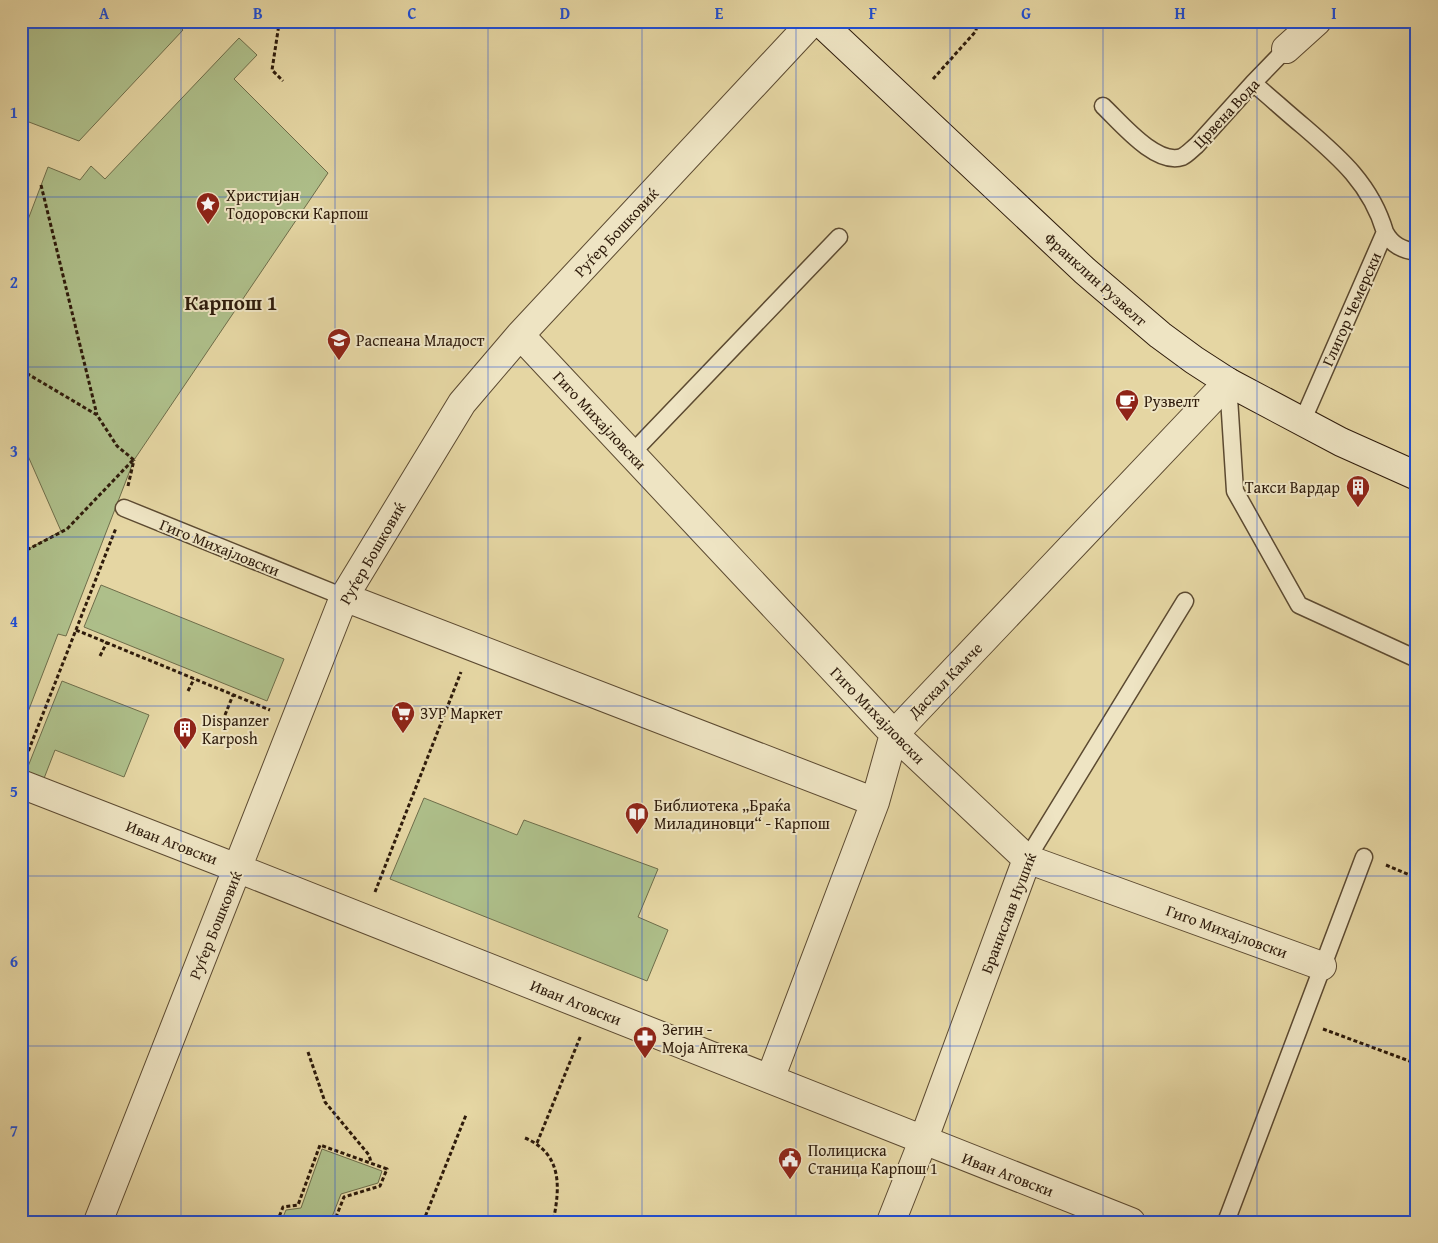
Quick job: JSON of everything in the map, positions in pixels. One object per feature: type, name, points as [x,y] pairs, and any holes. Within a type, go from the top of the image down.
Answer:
[{"type":"street","name":"Руѓер Бошковиќ","points":[[98,1222],[344,597],[462,403],[520,335],[813,21]]},
{"type":"street","name":"Франклин Рузвелт","points":[[819,21],[1085,271],[1160,335],[1228,382],[1341,442],[1417,476]]},
{"type":"street","name":"Црвена Вода","points":[[1286,50],[1318,21]]},
{"type":"street","name":"Гиго Михајловски","points":[[520,335],[894,734],[1027,859],[1322,966]]},
{"type":"street","name":"Даскал Камче","points":[[770,1079],[875,802],[894,734],[1228,382]]},
{"type":"street","name":"Гиго Михајловски","points":[[344,597],[875,802]]},
{"type":"street","name":"Иван Аговски","points":[[23,773],[238,868],[1131,1222]]},
{"type":"street","name":"Бранислав Нушиќ","points":[[891,1222],[923,1141],[1027,859]]},
{"type":"lane","name":"Црвена Вода","points":[[1103,106],[1150,149],[1169,157],[1179,158],[1197,145],[1253,83],[1286,50]]},
{"type":"lane","points":[[1253,83],[1331,150],[1351,170],[1371,198],[1379,213],[1385,232]]},
{"type":"lane","name":"Глигор Чемерски","points":[[1385,232],[1388,238],[1397,246],[1417,252]]},
{"type":"lane","name":"Глигор Чемерски","points":[[1302,422],[1385,232]]},
{"type":"lane","points":[[631,454],[839,237]]},
{"type":"lane","points":[[1228,382],[1235,491],[1299,605],[1417,659]]},
{"type":"lane","name":"Гиго Михајловски","points":[[124,508],[344,597]]},
{"type":"lane","name":"Бранислав Нушиќ","points":[[1027,859],[1185,601]]},
{"type":"lane","points":[[1226,1222],[1364,857]]},
{"type":"path","points":[[281,21],[272,70],[282,81]]},
{"type":"path","points":[[933,79],[976,31],[977,21]]},
{"type":"path","points":[[41,185],[97,415],[117,446],[134,460]]},
{"type":"path","points":[[21,370],[97,415]]},
{"type":"path","points":[[23,773],[124,508],[134,460]]},
{"type":"path","points":[[21,553],[67,529],[134,460]]},
{"type":"path","points":[[76,630],[295,721]]},
{"type":"path","points":[[100,656],[107,642]]},
{"type":"path","points":[[365,918],[472,646]]},
{"type":"path","points":[[188,691],[194,678]]},
{"type":"path","points":[[225,716],[233,694]]},
{"type":"path","points":[[443,701],[449,704]]},
{"type":"path","points":[[1364,857],[1417,878]]},
{"type":"path","points":[[537,1143],[592,1008]]},
{"type":"path","points":[[1301,1021],[1412,1062],[1417,1058]]},
{"type":"path","points":[[308,1052],[325,1102],[369,1155],[371,1162]]},
{"type":"path","points":[[423,1222],[466,1115]]},
{"type":"path","points":[[525,1138],[537,1143],[548,1155],[557,1176],[557,1203],[553,1222]]},
{"type":"path","points":[[277,1222],[283,1207],[298,1205],[320,1145],[387,1168],[380,1186],[344,1197],[334,1222]]},
{"type":"green space","points":[[21,21],[174,21],[183,30],[79,141],[21,119]]},
{"type":"green space","points":[[239,38],[257,55],[234,79],[328,173],[134,460],[66,636],[58,634],[21,730],[21,553],[61,531],[21,440],[21,238],[48,167],[80,180],[91,166],[105,179]]},
{"type":"green space","points":[[101,585],[284,659],[267,701],[84,627]]},
{"type":"green space","points":[[62,681],[149,715],[124,777],[55,750],[43,781],[25,774]]},
{"type":"green space","points":[[424,798],[517,835],[524,820],[658,869],[638,917],[668,930],[647,981],[390,879]]},
{"type":"green space","points":[[322,1149],[382,1171],[378,1183],[341,1194],[330,1222],[281,1222],[286,1210],[301,1208]]},
{"type":"place","name":"Христијан Тодоровски Карпош","points":[[208,225]]},
{"type":"place","name":"Распеана Младост","points":[[339,361]]},
{"type":"place","name":"Рузвелт","points":[[1127,422]]},
{"type":"place","name":"Такси Вардар","points":[[1358,508]]},
{"type":"place","name":"ЗУР Маркет","points":[[403,734]]},
{"type":"place","name":"Dispanzer Karposh","points":[[185,750]]},
{"type":"place","name":"Библиотека „Браќа Миладиновци“ - Карпош","points":[[637,835]]},
{"type":"place","name":"Зегин - Моја Аптека","points":[[645,1059]]},
{"type":"place","name":"Полициска Станица Карпош 1","points":[[790,1180]]},
{"type":"district","name":"Карпош 1","points":[[231,303]]}]
